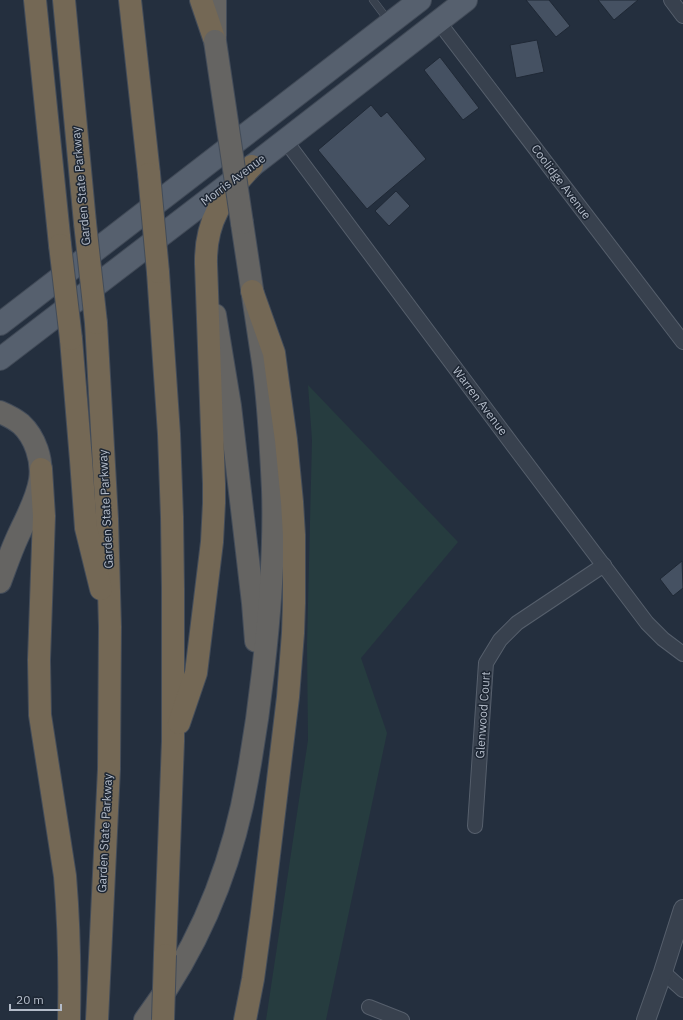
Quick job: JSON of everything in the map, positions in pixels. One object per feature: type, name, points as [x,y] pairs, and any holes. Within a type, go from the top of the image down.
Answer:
[{"type":"highway","points":[[34,0],[71,339],[86,528],[110,627]]},
{"type":"highway","name":"Garden State Parkway","points":[[64,0],[96,323],[109,570],[109,769],[96,1020]]},
{"type":"highway","points":[[130,0],[158,272],[169,434],[172,517],[174,649],[173,741],[163,1020]]},
{"type":"highway","points":[[201,0],[215,41]]},
{"type":"highway","points":[[145,1020],[181,965],[199,931],[227,861],[241,808],[253,747],[270,605],[274,524],[263,364],[209,0]]},
{"type":"highway","points":[[215,0],[215,41]]},
{"type":"highway","points":[[173,741],[196,672],[212,542],[214,484],[206,264],[207,242],[216,212],[229,192],[252,166]]},
{"type":"highway","points":[[206,264],[228,394],[254,603],[257,717]]},
{"type":"highway","points":[[245,1020],[253,979],[264,900],[288,697],[294,596],[292,502],[286,440],[274,353],[252,291]]},
{"type":"highway","points":[[0,412],[13,418],[31,436],[37,450],[41,469],[44,521],[39,653],[40,715],[65,876],[67,902],[69,1020]]},
{"type":"highway","points":[[0,582],[17,537],[35,498],[41,469]]},
{"type":"main road","points":[[0,324],[420,0]]},
{"type":"main road","name":"Morris Avenue","points":[[0,359],[466,0]]},
{"type":"street","points":[[671,0],[683,16]]},
{"type":"street","name":"Coolidge Avenue","points":[[438,21],[683,342]]},
{"type":"street","name":"Warren Avenue","points":[[285,140],[647,623],[662,639],[683,654]]},
{"type":"street","name":"Glenwood Court","points":[[475,826],[486,664],[500,640],[517,623],[604,565]]},
{"type":"street","points":[[646,1020],[683,909]]},
{"type":"street","points":[[663,972],[683,990]]},
{"type":"street","points":[[369,1007],[402,1020]]},
{"type":"lane","points":[[373,0],[390,23]]},
{"type":"green space","points":[[308,385],[458,542],[361,658],[387,733],[326,1020],[266,1020],[308,740],[307,645],[312,440]]},
{"type":"building","points":[[526,0],[549,0],[570,26],[556,37]]},
{"type":"building","points":[[598,0],[638,0],[614,20]]},
{"type":"building","points":[[537,40],[544,72],[516,78],[510,45]]},
{"type":"building","points":[[440,57],[479,108],[463,120],[424,70]]},
{"type":"building","points":[[371,105],[381,117],[387,112],[426,159],[367,209],[318,150]]},
{"type":"building","points":[[396,191],[410,206],[389,226],[375,211]]},
{"type":"building","points":[[682,561],[683,588],[673,596],[660,579]]}]
